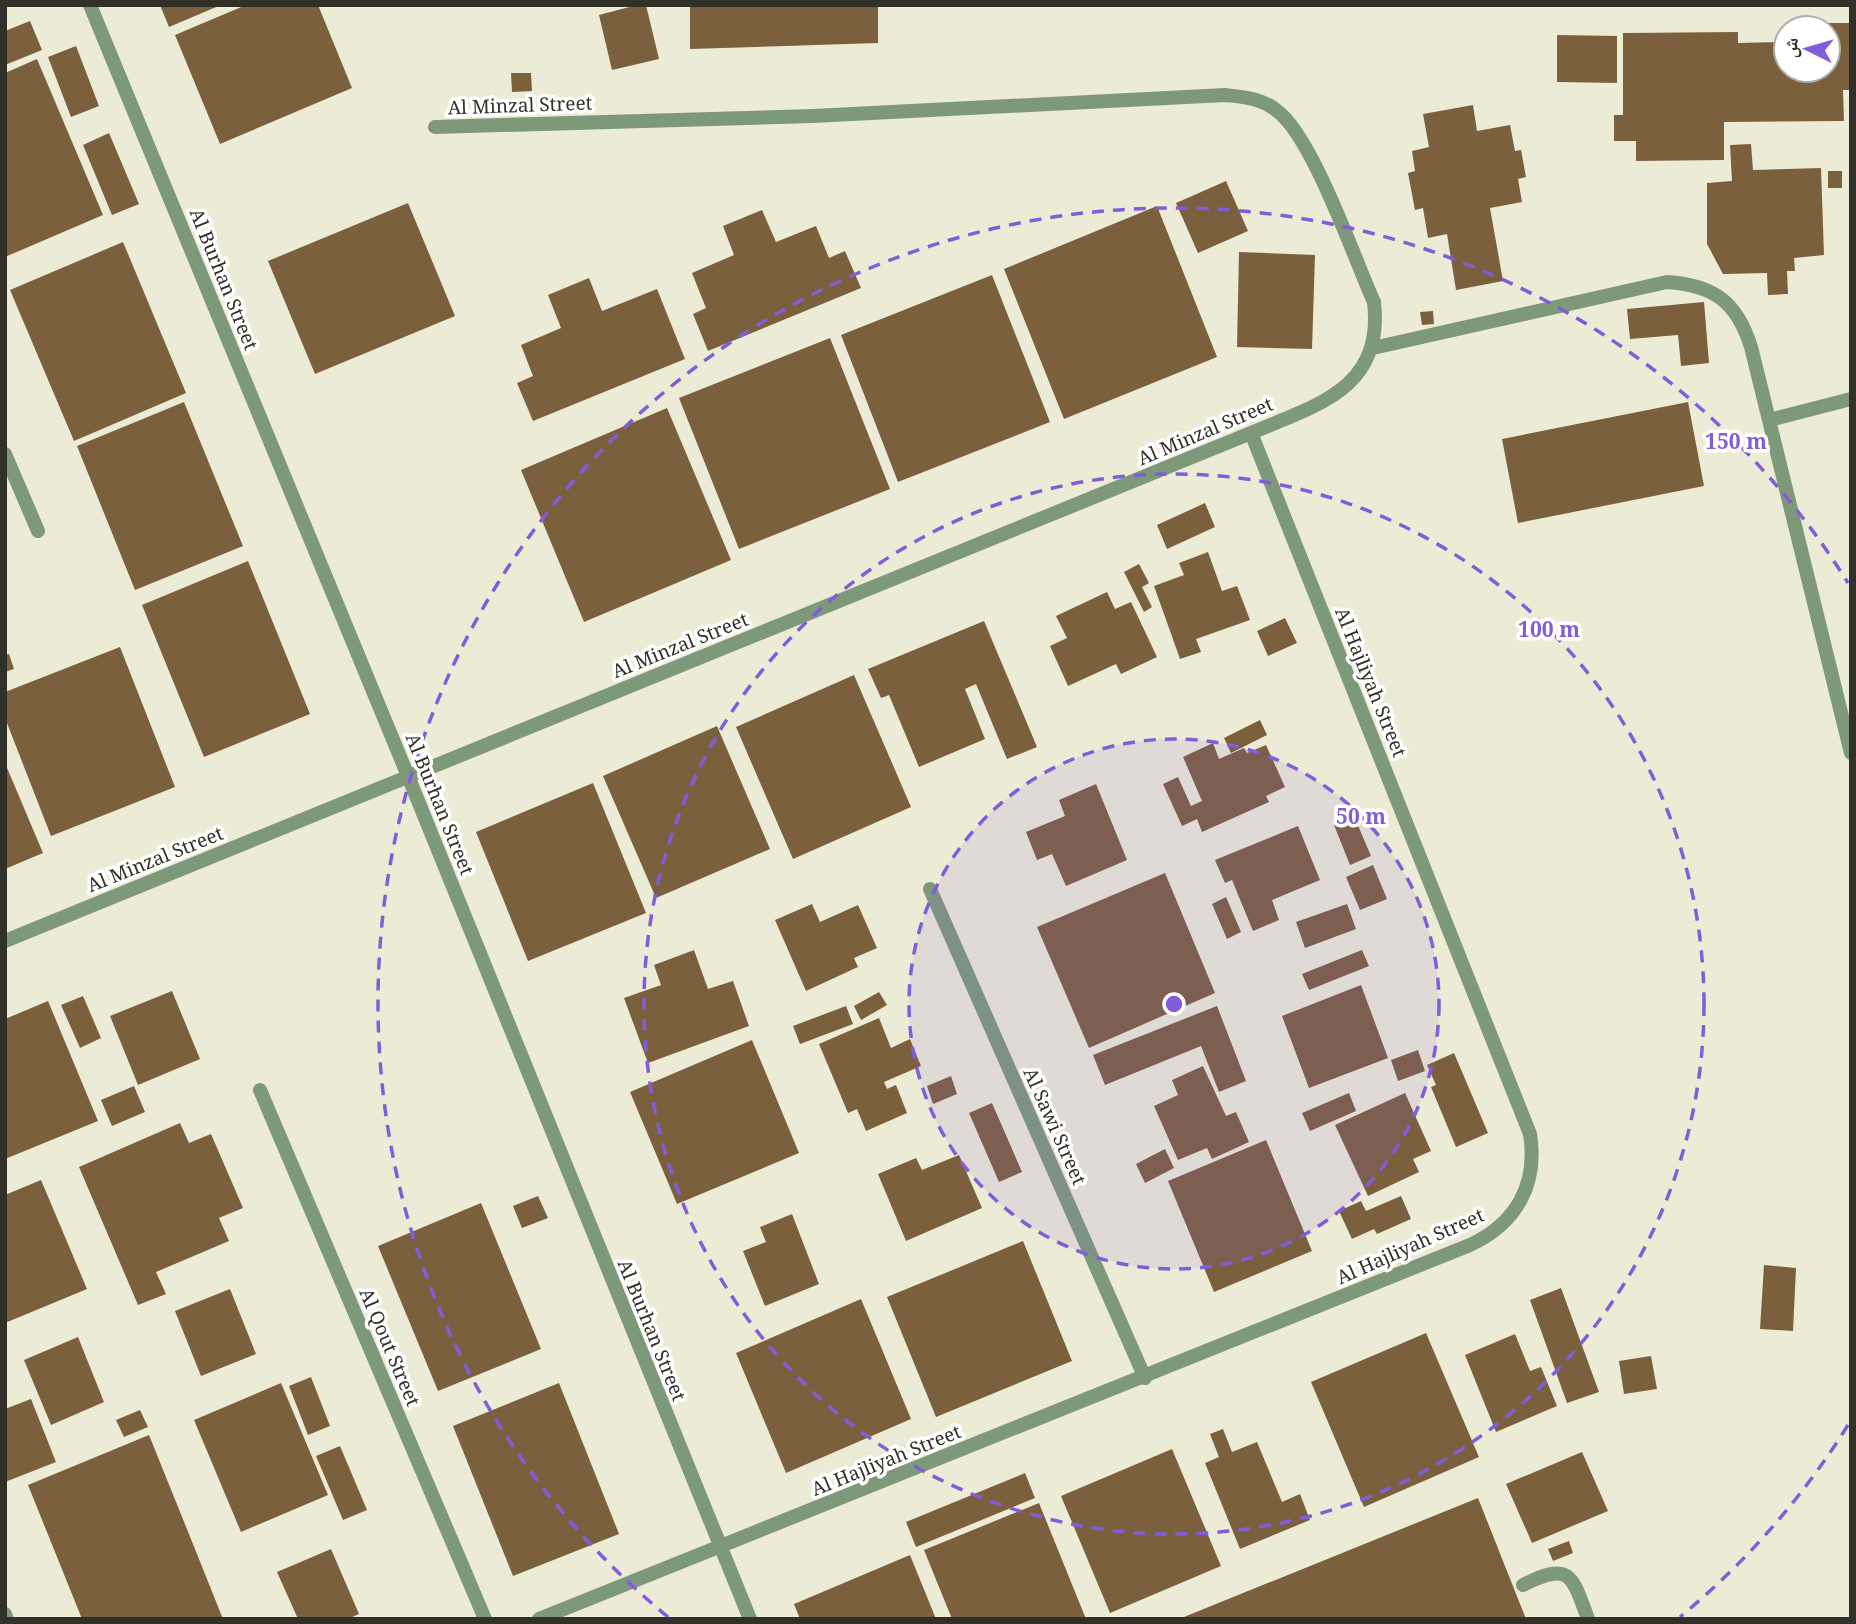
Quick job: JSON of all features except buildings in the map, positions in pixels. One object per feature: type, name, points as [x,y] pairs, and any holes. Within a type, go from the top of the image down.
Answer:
[{"type":"street","name":"Al Burhan Street","points":[[90,5],[408,776],[750,1619]]},
{"type":"street","name":"Al Minzal Street","points":[[5,941],[1251,433],[1348,386],[1363,368],[1373,348],[1376,325],[1374,302],[1309,153],[1288,119],[1262,102],[1247,97],[1225,95],[813,116],[435,127]]},
{"type":"street","points":[[1373,348],[1667,282],[1690,283],[1712,291],[1730,306],[1744,325],[1851,753]]},
{"type":"street","points":[[1769,420],[1851,398]]},
{"type":"street","name":"Al Hajliyah Street","points":[[539,1619],[1145,1378],[1488,1236],[1517,1209],[1531,1173],[1530,1134],[1251,433]]},
{"type":"street","points":[[5,454],[38,531]]},
{"type":"street","name":"Al Sawi Street","points":[[930,889],[1145,1378]]},
{"type":"street","name":"Al Qout Street","points":[[260,1090],[485,1619]]},
{"type":"street","points":[[1523,1585],[1550,1573],[1566,1574],[1576,1587],[1588,1619]]}]
